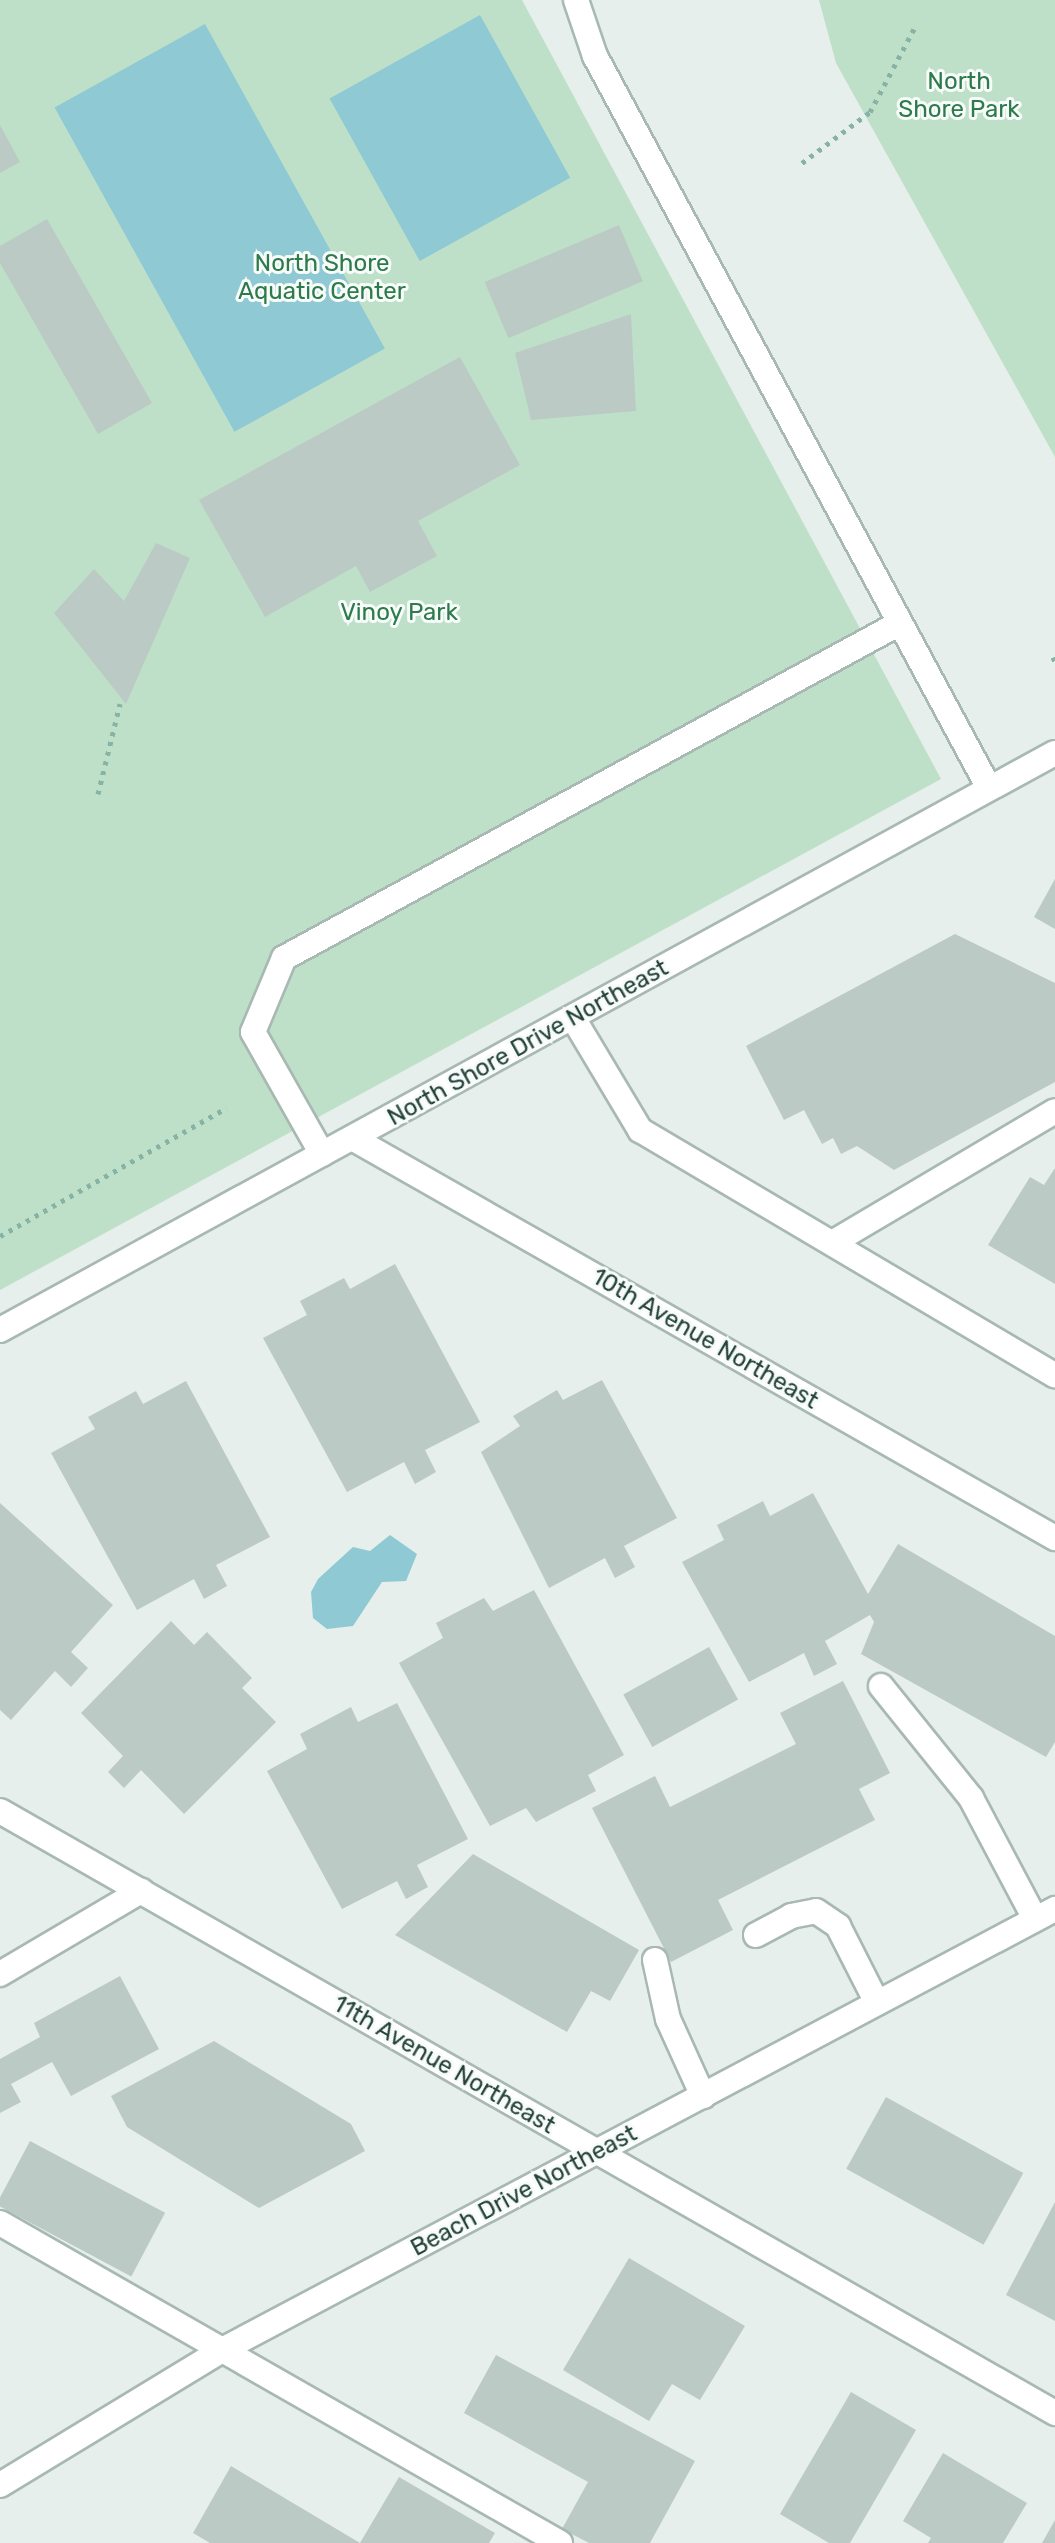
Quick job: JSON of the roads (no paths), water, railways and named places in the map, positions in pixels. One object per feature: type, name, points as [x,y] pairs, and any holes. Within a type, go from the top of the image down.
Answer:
[{"type":"street","points":[[576,0],[595,56],[989,788]]},
{"type":"street","points":[[322,1154],[253,1032],[284,958],[900,623]]},
{"type":"street","name":"North Shore Drive Northeast","points":[[0,1330],[1055,753]]},
{"type":"street","points":[[573,1018],[640,1130],[1055,1375]]},
{"type":"street","points":[[832,1243],[1055,1111]]},
{"type":"street","name":"10th Avenue Northeast","points":[[354,1139],[1055,1538]]},
{"type":"street","points":[[881,1686],[971,1798],[1045,1914]]},
{"type":"street","name":"11th Avenue Northeast","points":[[0,1811],[1055,2413]]},
{"type":"street","points":[[0,1974],[141,1891]]},
{"type":"street","points":[[756,1935],[791,1916],[816,1911],[838,1926],[877,2003]]},
{"type":"street","name":"Beach Drive Northeast","points":[[0,2485],[222,2350],[1045,1914]]},
{"type":"street","points":[[655,1960],[668,2019],[703,2096]]},
{"type":"street","points":[[0,2223],[560,2543]]},
{"type":"water","points":[[480,15],[570,178],[420,261],[330,98]]},
{"type":"water","points":[[205,24],[385,348],[234,432],[55,107]]},
{"type":"water","points":[[390,1535],[417,1554],[406,1581],[382,1582],[353,1626],[327,1629],[313,1618],[311,1592],[318,1579],[353,1547],[370,1551]]},
{"type":"park label","name":"North Shore Park","points":[[959,96]]},
{"type":"park label","name":"North Shore Aquatic Center","points":[[322,278]]},
{"type":"park label","name":"Vinoy Park","points":[[399,613]]}]
